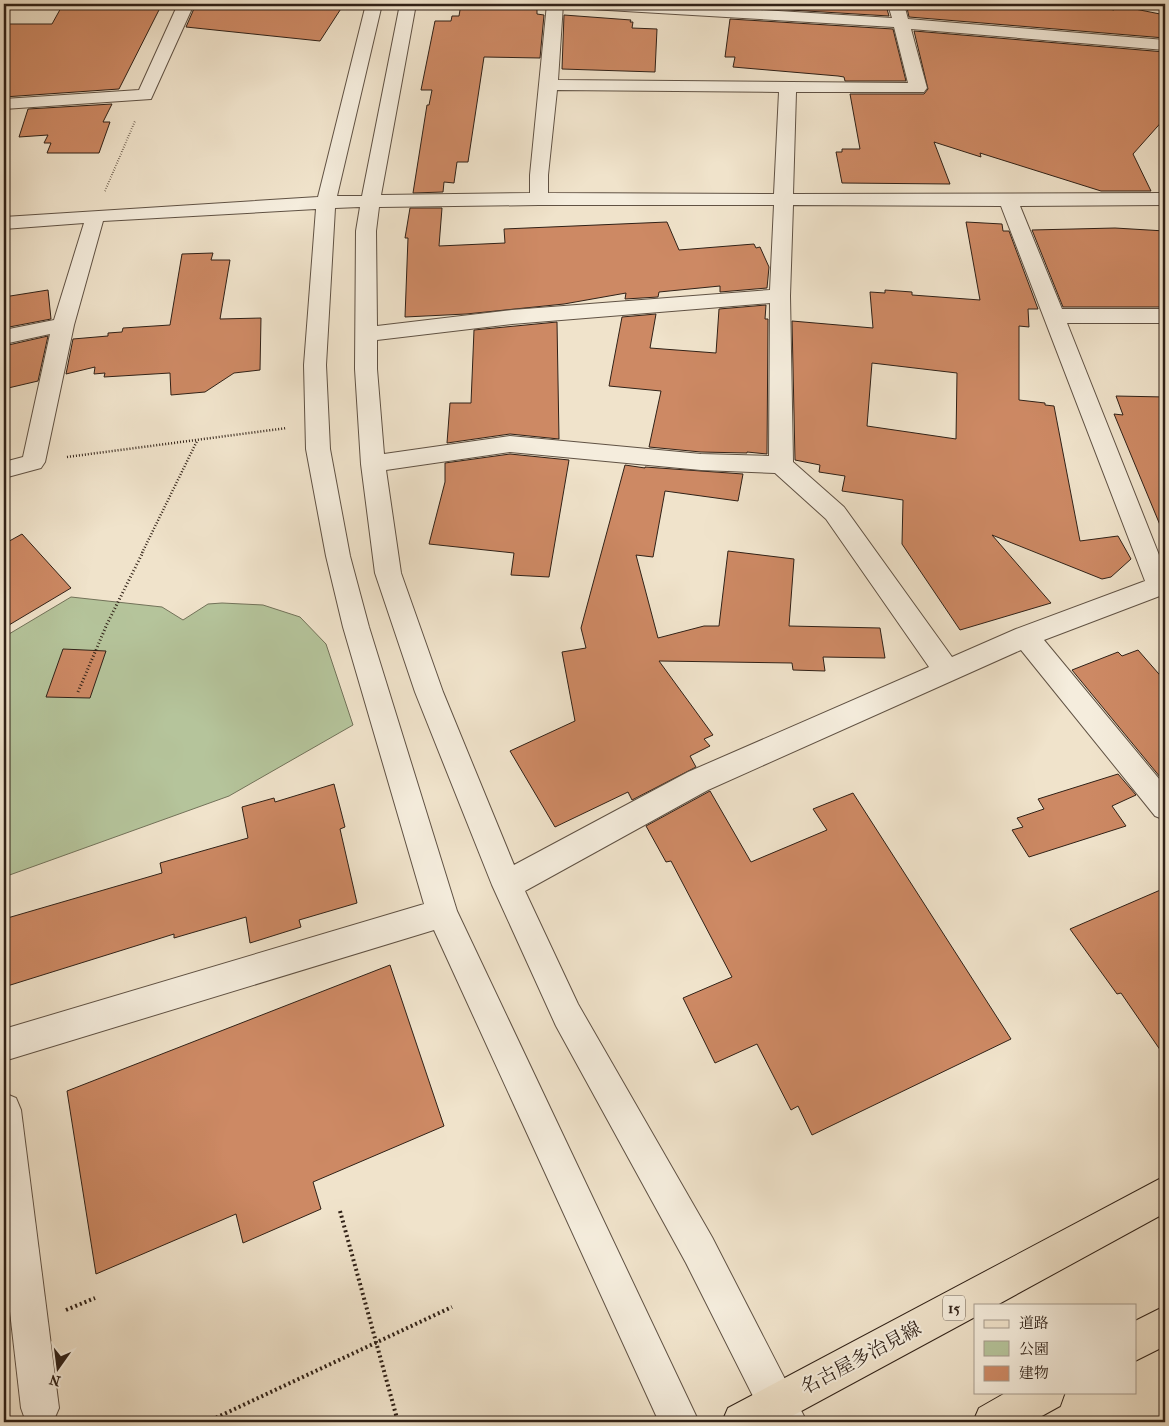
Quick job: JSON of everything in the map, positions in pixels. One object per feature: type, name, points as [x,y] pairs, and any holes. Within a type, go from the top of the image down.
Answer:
[{"type":"main road","name":"名古屋多治見線","points":[[742,1422],[782,1413],[1165,1194]]},
{"type":"main road","points":[[1136,1341],[1165,1325]]},
{"type":"main road","points":[[994,1422],[1043,1394]]},
{"type":"street","points":[[4,104],[145,95],[186,4]]},
{"type":"street","points":[[374,4],[326,202],[315,365],[318,449],[336,546],[356,627],[442,913],[679,1422]]},
{"type":"street","points":[[408,4],[366,230],[366,369],[373,464],[388,573],[429,692],[507,885],[567,1015],[699,1250],[782,1413]]},
{"type":"street","points":[[539,199],[539,175],[549,85],[555,4]]},
{"type":"street","points":[[591,4],[901,23],[1165,45]]},
{"type":"street","points":[[549,85],[918,88],[896,4]]},
{"type":"street","points":[[780,465],[780,296],[788,88]]},
{"type":"street","points":[[4,224],[326,202],[370,201],[539,199],[1010,201],[1165,199]]},
{"type":"street","points":[[507,885],[698,781],[1025,636],[1162,585],[1053,316],[1010,201]]},
{"type":"street","points":[[4,470],[33,462],[63,325],[95,217]]},
{"type":"street","points":[[366,334],[512,317],[780,296]]},
{"type":"street","points":[[1053,316],[1165,316]]},
{"type":"street","points":[[4,337],[63,325]]},
{"type":"street","points":[[373,464],[510,444],[701,462],[780,465],[835,513],[947,671]]},
{"type":"street","points":[[1025,636],[1165,807]]},
{"type":"street","points":[[4,1045],[442,913]]},
{"type":"street","points":[[4,1110],[40,1408]]},
{"type":"path","points":[[95,217],[145,95]]},
{"type":"path","points":[[33,462],[317,425]]},
{"type":"path","points":[[78,692],[107,624],[197,440]]},
{"type":"path","points":[[340,1211],[398,1422]]},
{"type":"path","points":[[207,1422],[452,1307]]},
{"type":"green space","points":[[71,597],[162,607],[183,620],[208,604],[222,603],[263,605],[300,617],[326,644],[353,725],[229,796],[4,877],[4,637]]},
{"type":"building","points":[[162,4],[119,89],[4,97],[4,24],[52,24],[62,6]]},
{"type":"building","points":[[196,4],[230,4],[281,8],[284,4],[344,4],[320,41],[186,27]]},
{"type":"building","points":[[461,4],[514,4],[513,8],[537,8],[537,14],[544,15],[540,58],[484,57],[468,162],[457,162],[454,183],[444,182],[443,192],[413,193],[427,105],[429,105],[432,90],[421,90],[435,21],[451,21],[452,16],[459,16]]},
{"type":"building","points":[[757,4],[890,4],[887,9],[889,16],[757,8]]},
{"type":"building","points":[[902,4],[1082,4],[1114,10],[1115,5],[1165,15],[1165,38],[909,17],[907,8]]},
{"type":"building","points":[[564,15],[631,20],[630,22],[633,22],[632,28],[657,29],[655,72],[562,69]]},
{"type":"building","points":[[730,19],[893,29],[906,81],[845,81],[844,77],[838,76],[733,67],[735,57],[725,57]]},
{"type":"building","points":[[914,31],[1165,52],[1165,118],[1133,154],[1151,191],[1101,191],[980,153],[981,157],[934,142],[950,184],[842,183],[836,152],[842,152],[842,149],[860,149],[850,94],[924,94],[928,89]]},
{"type":"building","points":[[112,104],[103,122],[110,122],[99,153],[47,153],[51,143],[44,143],[48,135],[19,137],[28,109]]},
{"type":"building","points":[[410,208],[442,208],[439,246],[505,243],[504,229],[667,222],[679,250],[754,244],[756,248],[760,247],[769,267],[767,288],[720,292],[720,286],[659,292],[658,297],[625,299],[626,293],[564,304],[466,314],[405,317],[408,238],[405,238]]},
{"type":"building","points":[[966,222],[1002,224],[1003,231],[1009,231],[1038,309],[1028,309],[1029,327],[1019,326],[1019,400],[1054,406],[1080,541],[1118,536],[1131,559],[1111,577],[1102,579],[992,535],[1051,603],[960,630],[902,544],[903,500],[842,491],[845,476],[819,472],[820,465],[795,460],[792,321],[873,328],[870,292],[885,293],[885,290],[912,292],[912,295],[980,300]],"holes":[[[872,363],[957,373],[956,439],[867,426]]]},
{"type":"building","points":[[1115,228],[1165,231],[1165,307],[1063,307],[1032,230]]},
{"type":"building","points":[[213,253],[211,260],[230,260],[220,319],[261,318],[260,370],[234,373],[205,392],[171,395],[170,373],[104,377],[105,373],[94,374],[95,367],[66,374],[73,339],[108,336],[108,333],[122,332],[123,328],[170,325],[182,254]]},
{"type":"building","points":[[48,290],[51,319],[4,328],[4,297]]},
{"type":"building","points":[[766,305],[765,319],[768,319],[767,454],[701,452],[649,447],[661,391],[609,386],[622,317],[656,314],[650,348],[716,353],[719,309]]},
{"type":"building","points":[[557,322],[559,439],[510,434],[447,443],[450,403],[471,403],[474,330]]},
{"type":"building","points":[[48,336],[38,381],[4,389],[4,346]]},
{"type":"building","points":[[1116,396],[1165,397],[1165,537],[1114,414],[1123,415]]},
{"type":"building","points":[[510,454],[569,460],[549,577],[511,575],[514,553],[429,544],[445,482],[445,463]]},
{"type":"building","points":[[625,465],[743,474],[738,501],[665,491],[653,557],[636,555],[658,638],[704,626],[719,626],[728,551],[794,559],[789,626],[880,628],[885,658],[823,657],[825,671],[793,670],[792,663],[659,661],[713,735],[704,739],[710,746],[690,756],[696,767],[632,800],[628,792],[555,827],[510,751],[575,721],[562,652],[586,648],[581,628]]},
{"type":"building","points":[[22,534],[71,588],[4,628],[4,544]]},
{"type":"building","points":[[63,649],[106,651],[90,698],[46,697]]},
{"type":"building","points":[[1138,650],[1165,681],[1165,783],[1072,670],[1118,652],[1122,656]]},
{"type":"building","points":[[1118,774],[1136,795],[1112,806],[1126,826],[1029,857],[1012,830],[1023,827],[1017,818],[1044,809],[1038,799]]},
{"type":"building","points":[[334,784],[345,827],[340,829],[357,903],[299,920],[301,927],[250,943],[246,917],[174,938],[174,934],[4,987],[4,919],[162,873],[160,863],[248,838],[242,807],[274,798],[275,802]]},
{"type":"building","points":[[710,791],[751,862],[827,830],[813,809],[853,793],[1011,1039],[812,1135],[798,1106],[791,1110],[757,1044],[715,1063],[683,998],[732,977],[671,861],[666,862],[646,826]]},
{"type":"building","points":[[1165,888],[1165,1057],[1121,993],[1117,994],[1070,929]]},
{"type":"building","points":[[390,965],[444,1126],[313,1182],[321,1209],[243,1243],[236,1214],[96,1274],[67,1091]]}]
